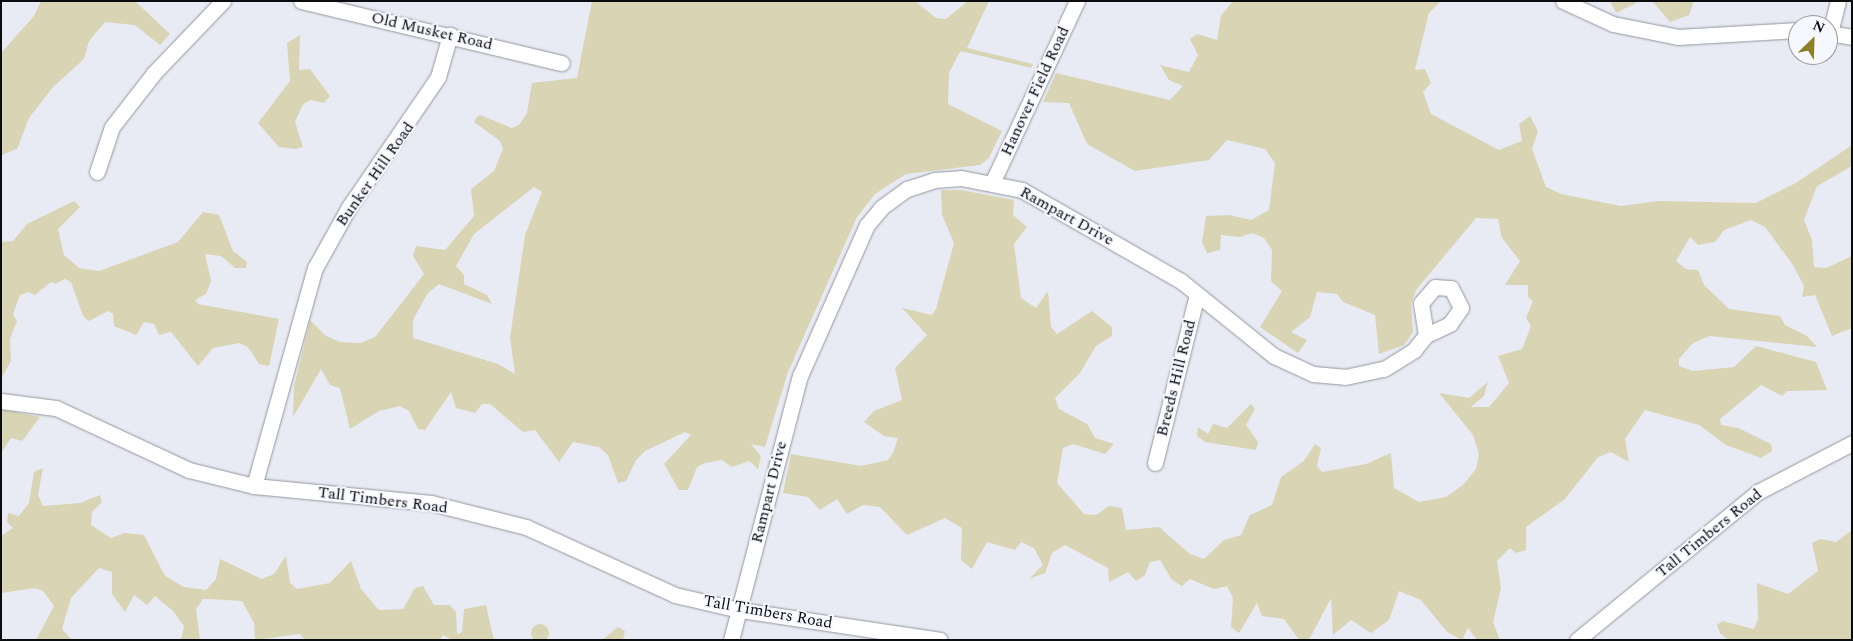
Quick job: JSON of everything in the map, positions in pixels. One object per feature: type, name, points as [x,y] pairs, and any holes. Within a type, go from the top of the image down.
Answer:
[{"type":"street","points":[[97,172],[112,127],[154,73],[223,1]]},
{"type":"street","name":"Hanover Field Road","points":[[993,182],[1077,1]]},
{"type":"street","points":[[1563,1],[1612,24],[1669,36],[1788,30]]},
{"type":"street","points":[[1834,15],[1838,1]]},
{"type":"street","name":"Old Musket Road","points":[[308,2],[562,63]]},
{"type":"street","name":"Bunker Hill Road","points":[[254,486],[315,268],[349,207],[438,77],[450,35]]},
{"type":"street","points":[[1838,35],[1852,38]]},
{"type":"street","name":"Rampart Drive","points":[[731,640],[740,610],[785,421],[867,226],[882,207],[920,184],[946,178],[993,182],[1048,204],[1197,294],[1274,356],[1313,374],[1345,377],[1384,369],[1414,350],[1426,335]]},
{"type":"street","name":"Breeds Hill Road","points":[[1155,462],[1197,294]]},
{"type":"street","name":"Tall Timbers Road","points":[[1,400],[56,408],[189,470],[254,486],[431,503],[526,527],[675,595],[740,610],[940,640]]},
{"type":"street","name":"Tall Timbers Road","points":[[1577,640],[1758,492],[1852,443]]},
{"type":"shaded area","points":[[41,1],[135,1],[170,34],[160,45],[135,25],[105,22],[89,41],[84,59],[53,87],[29,118],[17,149],[1,155],[1,53],[34,16]]},
{"type":"shaded area","points":[[592,1],[915,1],[936,18],[946,19],[968,1],[989,1],[967,48],[1033,64],[1031,68],[961,51],[958,55],[949,73],[948,104],[1002,131],[989,158],[980,165],[906,174],[875,194],[857,217],[788,372],[765,447],[751,444],[761,456],[758,469],[749,461],[732,467],[722,460],[705,463],[697,467],[688,490],[679,490],[664,464],[691,435],[685,432],[645,451],[636,460],[626,481],[618,483],[608,455],[599,447],[573,442],[559,462],[535,430],[523,432],[490,404],[482,404],[475,413],[456,408],[451,392],[425,430],[418,429],[409,411],[400,406],[379,411],[350,429],[340,388],[330,385],[321,369],[293,417],[294,386],[310,320],[326,336],[340,342],[361,343],[375,337],[424,274],[413,256],[416,246],[445,250],[474,216],[471,189],[494,171],[503,149],[500,141],[474,122],[476,118],[480,115],[512,128],[519,125],[527,113],[532,83],[577,78]],"holes":[[[534,187],[542,192],[525,235],[510,338],[515,374],[498,364],[413,338],[413,320],[427,294],[439,284],[492,304],[487,295],[464,284],[464,275],[456,266],[474,234]]]},
{"type":"shaded area","points":[[1233,1],[1441,1],[1429,13],[1415,70],[1425,69],[1431,83],[1423,92],[1431,114],[1499,150],[1522,141],[1519,124],[1530,116],[1538,131],[1532,149],[1546,187],[1561,194],[1621,206],[1658,201],[1756,203],[1796,183],[1852,145],[1852,166],[1817,186],[1804,220],[1812,240],[1814,267],[1826,268],[1852,256],[1852,328],[1832,336],[1815,295],[1802,297],[1804,286],[1793,265],[1765,227],[1751,220],[1724,230],[1715,242],[1698,245],[1690,237],[1676,261],[1686,269],[1698,270],[1704,285],[1729,309],[1780,316],[1785,325],[1807,336],[1817,347],[1710,336],[1693,343],[1679,359],[1679,366],[1693,371],[1734,367],[1756,346],[1816,362],[1827,390],[1787,391],[1782,396],[1761,385],[1720,419],[1721,425],[1738,428],[1771,444],[1772,451],[1761,458],[1726,445],[1699,425],[1645,410],[1625,439],[1629,462],[1611,452],[1598,457],[1565,499],[1526,527],[1526,550],[1516,553],[1510,548],[1497,561],[1501,588],[1493,622],[1500,640],[1477,640],[1468,628],[1462,640],[1447,632],[1421,600],[1399,591],[1389,620],[1371,633],[1351,620],[1333,635],[1331,598],[1309,640],[1299,640],[1284,619],[1262,616],[1257,603],[1239,633],[1231,627],[1233,598],[1227,586],[1214,589],[1190,579],[1182,586],[1172,580],[1160,560],[1150,562],[1145,575],[1136,581],[1128,572],[1109,582],[1108,568],[1065,545],[1052,553],[1045,573],[1029,579],[1043,565],[1034,548],[1021,542],[1015,550],[987,542],[972,569],[961,560],[962,528],[945,518],[907,535],[880,507],[863,505],[847,514],[837,499],[820,510],[808,497],[783,493],[791,454],[861,466],[888,460],[893,453],[898,438],[884,436],[864,422],[874,411],[902,400],[895,368],[927,335],[902,308],[932,315],[936,309],[954,243],[942,215],[941,190],[961,190],[1014,200],[1013,215],[1027,227],[1014,244],[1021,298],[1036,308],[1048,291],[1051,327],[1057,334],[1092,311],[1112,327],[1112,336],[1096,346],[1080,373],[1055,398],[1059,409],[1087,424],[1095,438],[1114,444],[1105,454],[1073,444],[1063,448],[1057,483],[1084,514],[1096,515],[1109,506],[1122,508],[1126,530],[1159,527],[1190,554],[1204,559],[1224,540],[1241,535],[1250,515],[1272,505],[1281,477],[1304,461],[1315,444],[1321,448],[1317,466],[1322,472],[1366,464],[1391,453],[1394,488],[1419,502],[1446,497],[1463,485],[1476,469],[1479,454],[1473,435],[1439,393],[1469,398],[1488,382],[1484,396],[1471,407],[1489,407],[1509,383],[1498,356],[1522,349],[1531,326],[1526,318],[1533,301],[1528,297],[1528,285],[1505,285],[1520,261],[1502,238],[1498,219],[1476,218],[1416,290],[1411,304],[1413,332],[1404,345],[1379,354],[1375,315],[1343,302],[1337,294],[1317,292],[1310,317],[1291,332],[1307,340],[1298,353],[1260,327],[1282,291],[1271,281],[1272,250],[1264,238],[1252,233],[1240,237],[1221,235],[1220,250],[1207,253],[1202,242],[1206,216],[1229,215],[1251,220],[1269,210],[1275,163],[1265,149],[1227,140],[1209,160],[1135,171],[1087,144],[1069,103],[1043,102],[1056,73],[1170,100],[1183,86],[1169,80],[1160,65],[1189,72],[1198,55],[1190,39],[1197,34],[1217,40],[1221,16]]},
{"type":"shaded area","points":[[1610,1],[1640,1],[1616,13]]},
{"type":"shaded area","points":[[1652,1],[1692,1],[1693,4],[1689,15],[1670,22]]},
{"type":"shaded area","points":[[300,35],[299,70],[310,69],[330,96],[324,103],[311,100],[303,104],[295,122],[303,147],[295,149],[279,147],[258,123],[290,81],[287,43]]},
{"type":"shaded area","points":[[74,201],[80,207],[58,229],[64,255],[79,268],[99,271],[178,242],[203,212],[219,215],[233,251],[247,262],[246,268],[235,268],[221,256],[205,254],[211,281],[206,294],[195,300],[198,304],[279,319],[269,366],[259,364],[248,347],[239,343],[213,348],[198,366],[171,332],[159,335],[154,324],[144,322],[136,335],[114,326],[113,314],[108,311],[89,321],[83,316],[71,282],[65,279],[55,284],[51,282],[35,295],[28,292],[20,295],[13,314],[17,321],[10,339],[11,361],[1,379],[1,242],[13,241],[27,224]]},
{"type":"shaded area","points":[[1251,404],[1255,409],[1246,425],[1258,442],[1256,450],[1205,442],[1197,436],[1198,427],[1208,434],[1213,424],[1227,428]]},
{"type":"shaded area","points":[[1,409],[40,417],[22,441],[11,438],[1,453]]},
{"type":"shaded area","points":[[43,468],[38,495],[43,506],[80,503],[100,495],[102,502],[92,512],[91,525],[111,538],[125,533],[144,535],[165,576],[184,587],[206,590],[216,579],[220,559],[262,579],[274,574],[286,556],[290,583],[297,589],[330,583],[351,561],[361,589],[379,610],[403,609],[415,588],[423,586],[434,605],[450,605],[456,612],[457,634],[462,632],[464,609],[486,605],[494,640],[452,640],[443,635],[440,640],[305,640],[300,634],[255,640],[254,623],[242,601],[203,599],[196,609],[200,640],[181,640],[184,626],[173,611],[155,596],[147,605],[134,595],[125,612],[112,594],[112,572],[99,568],[71,598],[62,629],[72,640],[36,640],[54,606],[43,591],[35,588],[1,593],[1,536],[13,528],[7,522],[8,513],[19,516],[29,503],[34,472]]},
{"type":"shaded area","points":[[1852,530],[1852,640],[1728,640],[1720,633],[1717,625],[1722,621],[1754,629],[1758,619],[1757,583],[1788,594],[1818,571],[1812,543],[1820,539],[1836,542]]},
{"type":"shaded area","points":[[540,624],[546,627],[549,633],[546,639],[540,642],[534,639],[531,633],[534,627]]},
{"type":"shaded area","points":[[618,627],[625,631],[623,640],[602,640]]}]
